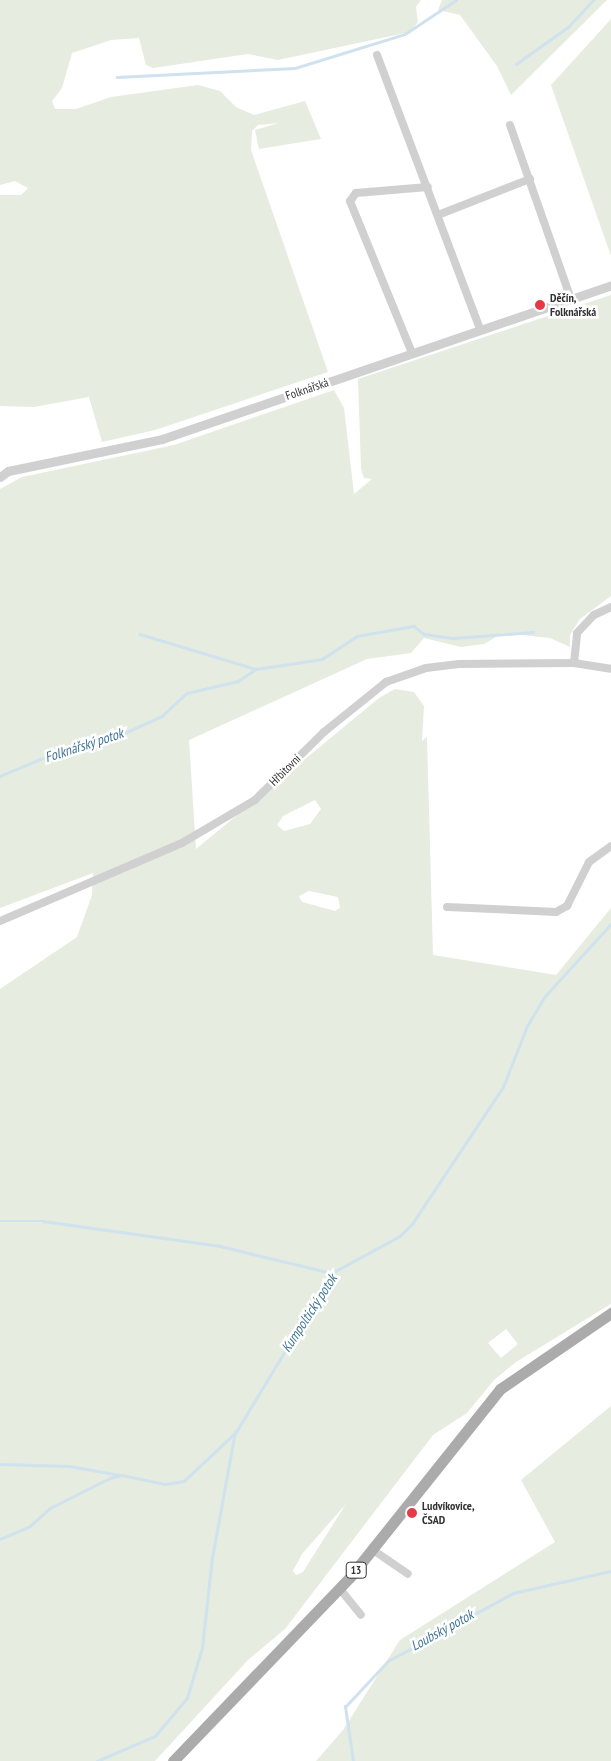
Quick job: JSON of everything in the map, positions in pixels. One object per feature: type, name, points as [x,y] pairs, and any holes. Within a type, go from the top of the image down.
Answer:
[{"type":"main road","name":"13","points":[[173,1761],[340,1589],[500,1389],[611,1313]]},
{"type":"street","points":[[377,55],[480,329]]},
{"type":"street","points":[[510,124],[571,299]]},
{"type":"street","points":[[438,215],[530,179]]},
{"type":"street","points":[[412,353],[350,201],[356,193],[428,187]]},
{"type":"street","name":"Folknářská","points":[[0,477],[8,471],[162,439],[611,285]]},
{"type":"street","points":[[574,663],[577,633],[594,615],[611,607]]},
{"type":"street","name":"Hřbitovní","points":[[0,921],[182,843],[255,800],[324,732],[386,682],[426,668],[459,664],[574,663],[611,669]]},
{"type":"street","points":[[447,907],[556,912],[567,906],[589,862],[611,846]]},
{"type":"street","points":[[373,1550],[408,1574]]},
{"type":"street","points":[[340,1589],[361,1615]]},
{"type":"shaded area","points":[[0,0],[421,0],[416,7],[418,22],[410,32],[278,60],[248,54],[153,68],[146,65],[139,38],[111,40],[72,53],[62,88],[52,101],[55,109],[76,109],[111,97],[198,85],[220,91],[236,107],[254,115],[305,101],[321,139],[259,149],[255,130],[279,123],[258,125],[252,131],[251,150],[328,372],[155,430],[102,442],[89,397],[34,407],[0,406],[0,195],[21,195],[28,188],[15,181],[0,185]]},
{"type":"shaded area","points":[[442,0],[607,0],[511,95],[497,66],[460,15],[438,10]]},
{"type":"shaded area","points":[[611,19],[611,256],[551,85]]},
{"type":"shaded area","points":[[611,295],[611,596],[580,619],[570,635],[570,647],[550,638],[503,633],[484,644],[461,647],[424,638],[411,653],[367,659],[189,740],[196,849],[379,698],[395,689],[414,692],[424,706],[422,741],[427,737],[433,955],[556,975],[611,908],[611,1304],[516,1362],[494,1380],[467,1413],[433,1435],[285,1629],[248,1660],[155,1761],[0,1761],[0,989],[77,937],[92,895],[93,873],[0,908],[0,489],[22,477],[174,445],[334,390],[344,408],[354,494],[372,479],[364,478],[361,469],[358,379]],"holes":[[[315,800],[321,809],[310,824],[284,831],[277,825],[283,816]],[[309,891],[338,897],[340,908],[335,911],[302,902],[299,896]],[[506,1329],[518,1344],[501,1358],[488,1343]],[[346,1504],[303,1572],[296,1575],[293,1571],[302,1554]]]},
{"type":"shaded area","points":[[611,1406],[611,1761],[316,1761],[343,1730],[400,1640],[555,1542],[521,1480]]},
{"type":"waterway","points":[[117,77],[295,68],[405,34],[456,0]]},
{"type":"waterway","points":[[516,64],[568,27],[593,0]]},
{"type":"waterway","name":"Folknářský potok","points":[[0,776],[50,755],[118,736],[162,716],[187,693],[238,681],[256,669],[322,659],[357,636],[414,626],[424,634],[454,638],[533,632]]},
{"type":"waterway","points":[[140,634],[256,669]]},
{"type":"waterway","name":"Kumpoltický potok","points":[[0,1539],[30,1526],[50,1508],[110,1478],[122,1475],[165,1484],[184,1481],[236,1432],[332,1273],[400,1236],[412,1224],[503,1087],[527,1026],[545,996],[611,924]]},
{"type":"waterway","points":[[0,1221],[43,1221],[220,1246],[332,1273]]},
{"type":"waterway","points":[[97,1761],[155,1736],[187,1698],[202,1648],[212,1558],[235,1432]]},
{"type":"waterway","points":[[0,1464],[69,1466],[120,1475]]},
{"type":"waterway","name":"Loubský potok","points":[[353,1761],[345,1707],[388,1661],[513,1593],[611,1571]]},
{"type":"place","name":"Děčín, Folknářská","points":[[540,305]]},
{"type":"place","name":"Ludvíkovice, ČSAD","points":[[412,1513]]}]
